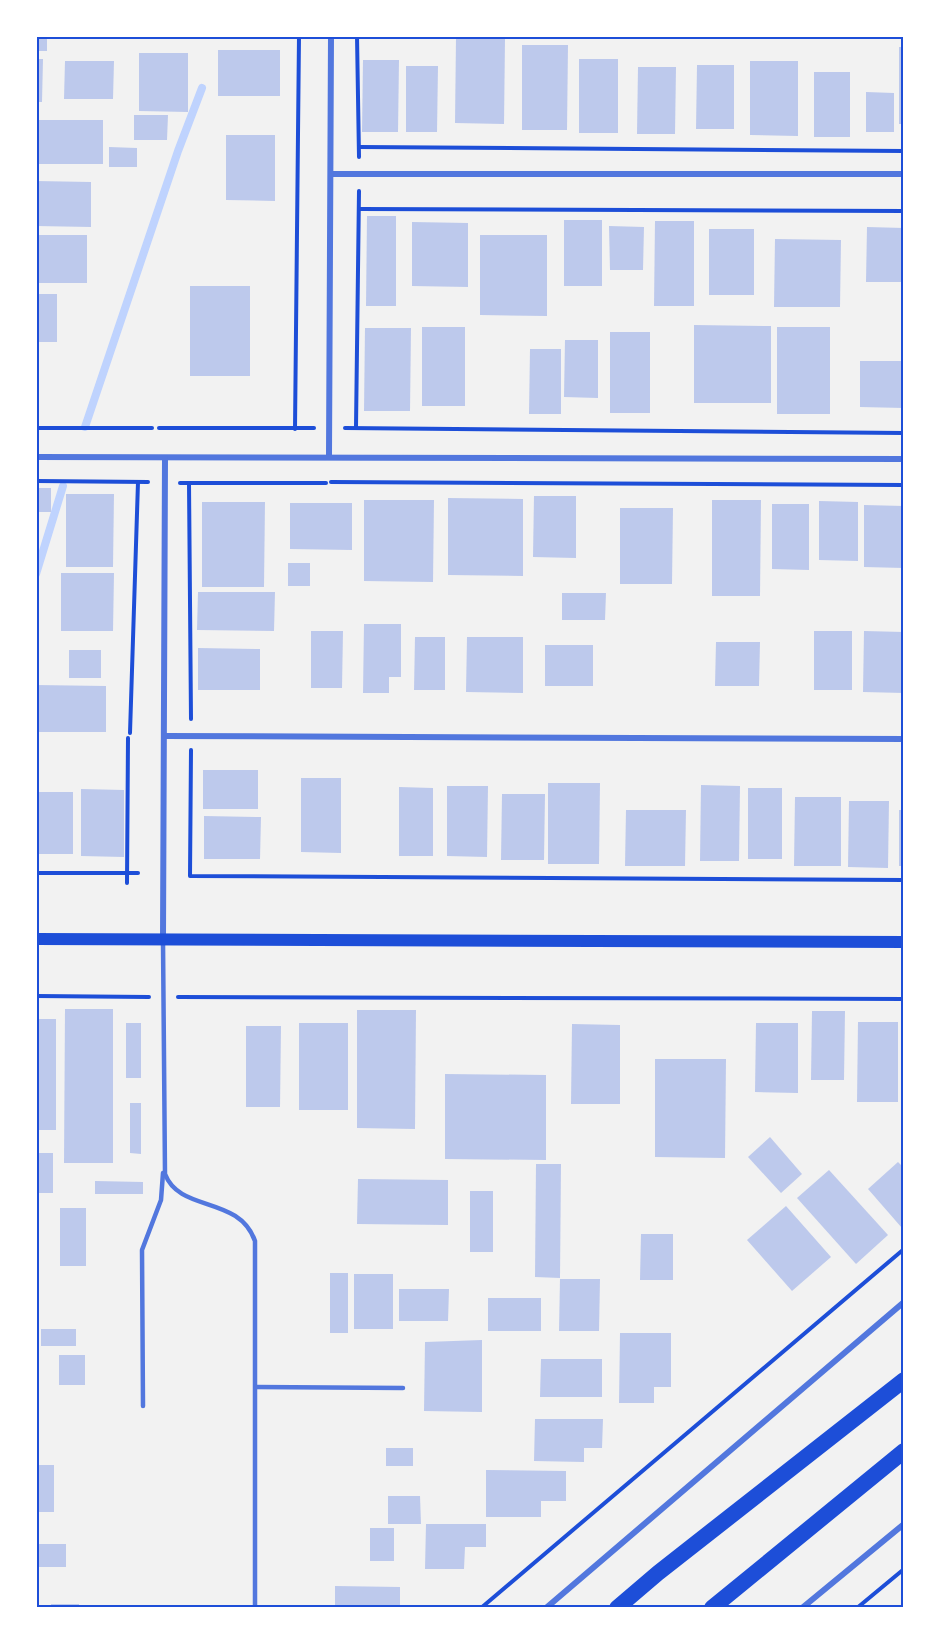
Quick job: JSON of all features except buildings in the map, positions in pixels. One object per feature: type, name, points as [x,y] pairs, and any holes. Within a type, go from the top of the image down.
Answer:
[{"type":"highway","points":[[617,1608],[658,1573],[904,1380]]},
{"type":"highway","points":[[712,1608],[904,1451]]},
{"type":"main road","points":[[36,939],[904,942]]},
{"type":"street","points":[[329,456],[331,36]]},
{"type":"street","points":[[331,174],[904,174]]},
{"type":"street","points":[[36,457],[904,459]]},
{"type":"street","points":[[163,939],[165,458]]},
{"type":"street","points":[[165,736],[904,739]]},
{"type":"street","points":[[546,1608],[904,1302]]},
{"type":"street","points":[[802,1608],[904,1524]]},
{"type":"lane","points":[[143,1406],[142,1250],[162,1194],[163,939]]},
{"type":"lane","points":[[163,1160],[167,1178],[176,1191],[243,1220],[252,1233],[256,1247],[255,1608]]},
{"type":"lane","points":[[256,1387],[403,1388]]},
{"type":"path","points":[[295,429],[299,36]]},
{"type":"path","points":[[356,428],[360,209],[357,36]]},
{"type":"path","points":[[359,147],[904,151]]},
{"type":"path","points":[[360,209],[904,211]]},
{"type":"path","points":[[36,428],[152,428]]},
{"type":"path","points":[[159,428],[904,434]]},
{"type":"path","points":[[36,481],[904,484]]},
{"type":"path","points":[[127,883],[129,736],[138,482]]},
{"type":"path","points":[[189,483],[190,876],[904,880]]},
{"type":"path","points":[[36,873],[138,873]]},
{"type":"path","points":[[36,996],[904,999]]},
{"type":"path","points":[[481,1608],[904,1250]]},
{"type":"path","points":[[857,1608],[904,1569]]},
{"type":"waterway","points":[[85,427],[178,151],[202,88]]},
{"type":"waterway","points":[[36,574],[63,486]]}]
